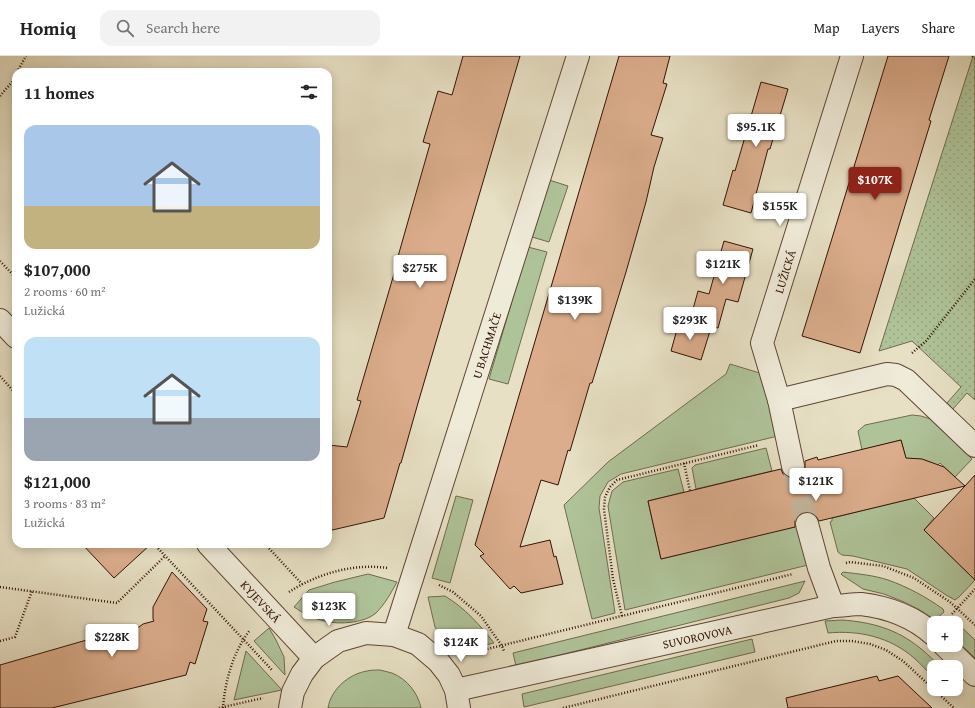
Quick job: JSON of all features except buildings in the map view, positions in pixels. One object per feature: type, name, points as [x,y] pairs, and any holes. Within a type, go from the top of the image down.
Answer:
[{"type":"street","name":"U BACHMAČE","points":[[394,635],[578,56]]},
{"type":"street","name":"LUŽICKÁ","points":[[793,466],[779,400],[762,343],[852,56]]},
{"type":"street","points":[[0,320],[12,333]]},
{"type":"street","points":[[779,400],[887,374],[896,375],[906,380],[975,446]]},
{"type":"street","points":[[807,524],[819,568],[833,606]]},
{"type":"street","name":"KYJEVSKÁ","points":[[212,548],[314,658]]},
{"type":"street","name":"SUVOROVOVA","points":[[457,699],[833,606],[860,604],[891,610],[910,619],[927,630]]},
{"type":"street","points":[[292,700],[302,674],[314,658],[338,641],[366,633],[394,635],[418,644],[438,660],[449,675],[457,699]]},
{"type":"street","points":[[951,652],[975,675]]},
{"type":"path","points":[[20,68],[26,56]]},
{"type":"path","points":[[0,96],[12,82]]},
{"type":"path","points":[[0,261],[12,274]]},
{"type":"path","points":[[887,374],[926,341],[975,279]]},
{"type":"path","points":[[0,376],[12,390]]},
{"type":"path","points":[[622,616],[613,579],[604,509],[605,497],[610,487],[617,480],[787,438]]},
{"type":"path","points":[[684,463],[690,491]]},
{"type":"path","points":[[158,548],[292,700]]},
{"type":"path","points":[[269,548],[302,584]]},
{"type":"path","points":[[0,587],[117,603],[165,556]]},
{"type":"path","points":[[950,616],[975,589]]},
{"type":"path","points":[[0,641],[15,637],[32,591]]},
{"type":"path","points":[[563,708],[836,641],[852,641],[870,644],[886,650],[903,661],[954,708]]},
{"type":"path","points":[[219,708],[292,700]]},
{"type":"green space","points":[[973,56],[975,56],[975,400],[967,393],[953,409],[947,403],[961,387],[912,341],[879,351]]},
{"type":"green space","points":[[549,180],[568,186],[549,242],[532,237]]},
{"type":"green space","points":[[528,247],[547,252],[508,384],[489,379]]},
{"type":"green space","points":[[730,364],[763,374],[778,436],[621,474],[608,482],[600,496],[599,508],[615,613],[592,619],[564,505],[608,462],[726,374]]},
{"type":"green space","points":[[912,415],[934,420],[972,459],[955,477],[940,463],[937,466],[922,460],[906,459],[901,440],[862,450],[858,431],[865,425]]},
{"type":"green space","points":[[766,448],[772,471],[696,489],[692,468],[695,465]]},
{"type":"green space","points":[[678,469],[684,492],[648,501],[661,559],[798,526],[808,565],[625,610],[608,506],[612,491],[623,482]]},
{"type":"green space","points":[[456,496],[473,500],[450,583],[432,578]]},
{"type":"green space","points":[[914,498],[934,518],[924,530],[975,580],[955,600],[907,569],[853,556],[842,555],[838,552],[830,522],[832,521],[832,518]]},
{"type":"green space","points":[[843,572],[888,580],[910,589],[930,600],[943,609],[944,612],[940,616],[929,616],[904,602],[884,594],[863,589],[841,574]]},
{"type":"green space","points":[[368,574],[397,582],[379,610],[365,619],[344,623],[331,622],[305,614],[294,607],[309,590]]},
{"type":"green space","points":[[805,581],[799,593],[789,598],[516,666],[513,653]]},
{"type":"green space","points":[[445,596],[472,617],[494,643],[451,653],[435,627],[428,597]]},
{"type":"green space","points":[[842,620],[863,623],[893,631],[911,641],[934,660],[927,660],[927,671],[917,660],[905,651],[874,636],[840,632],[828,633],[825,621]]},
{"type":"green space","points":[[269,628],[284,657],[285,675],[254,641]]},
{"type":"green space","points":[[963,629],[975,640],[975,658],[963,647]]},
{"type":"green space","points":[[752,639],[755,652],[524,707],[522,694]]},
{"type":"green space","points":[[246,651],[282,690],[234,700]]},
{"type":"green space","points":[[370,670],[380,670],[392,673],[407,683],[420,702],[421,708],[328,708],[337,689],[348,679],[354,675]]},
{"type":"tunnel","points":[[793,466],[807,524]]}]
